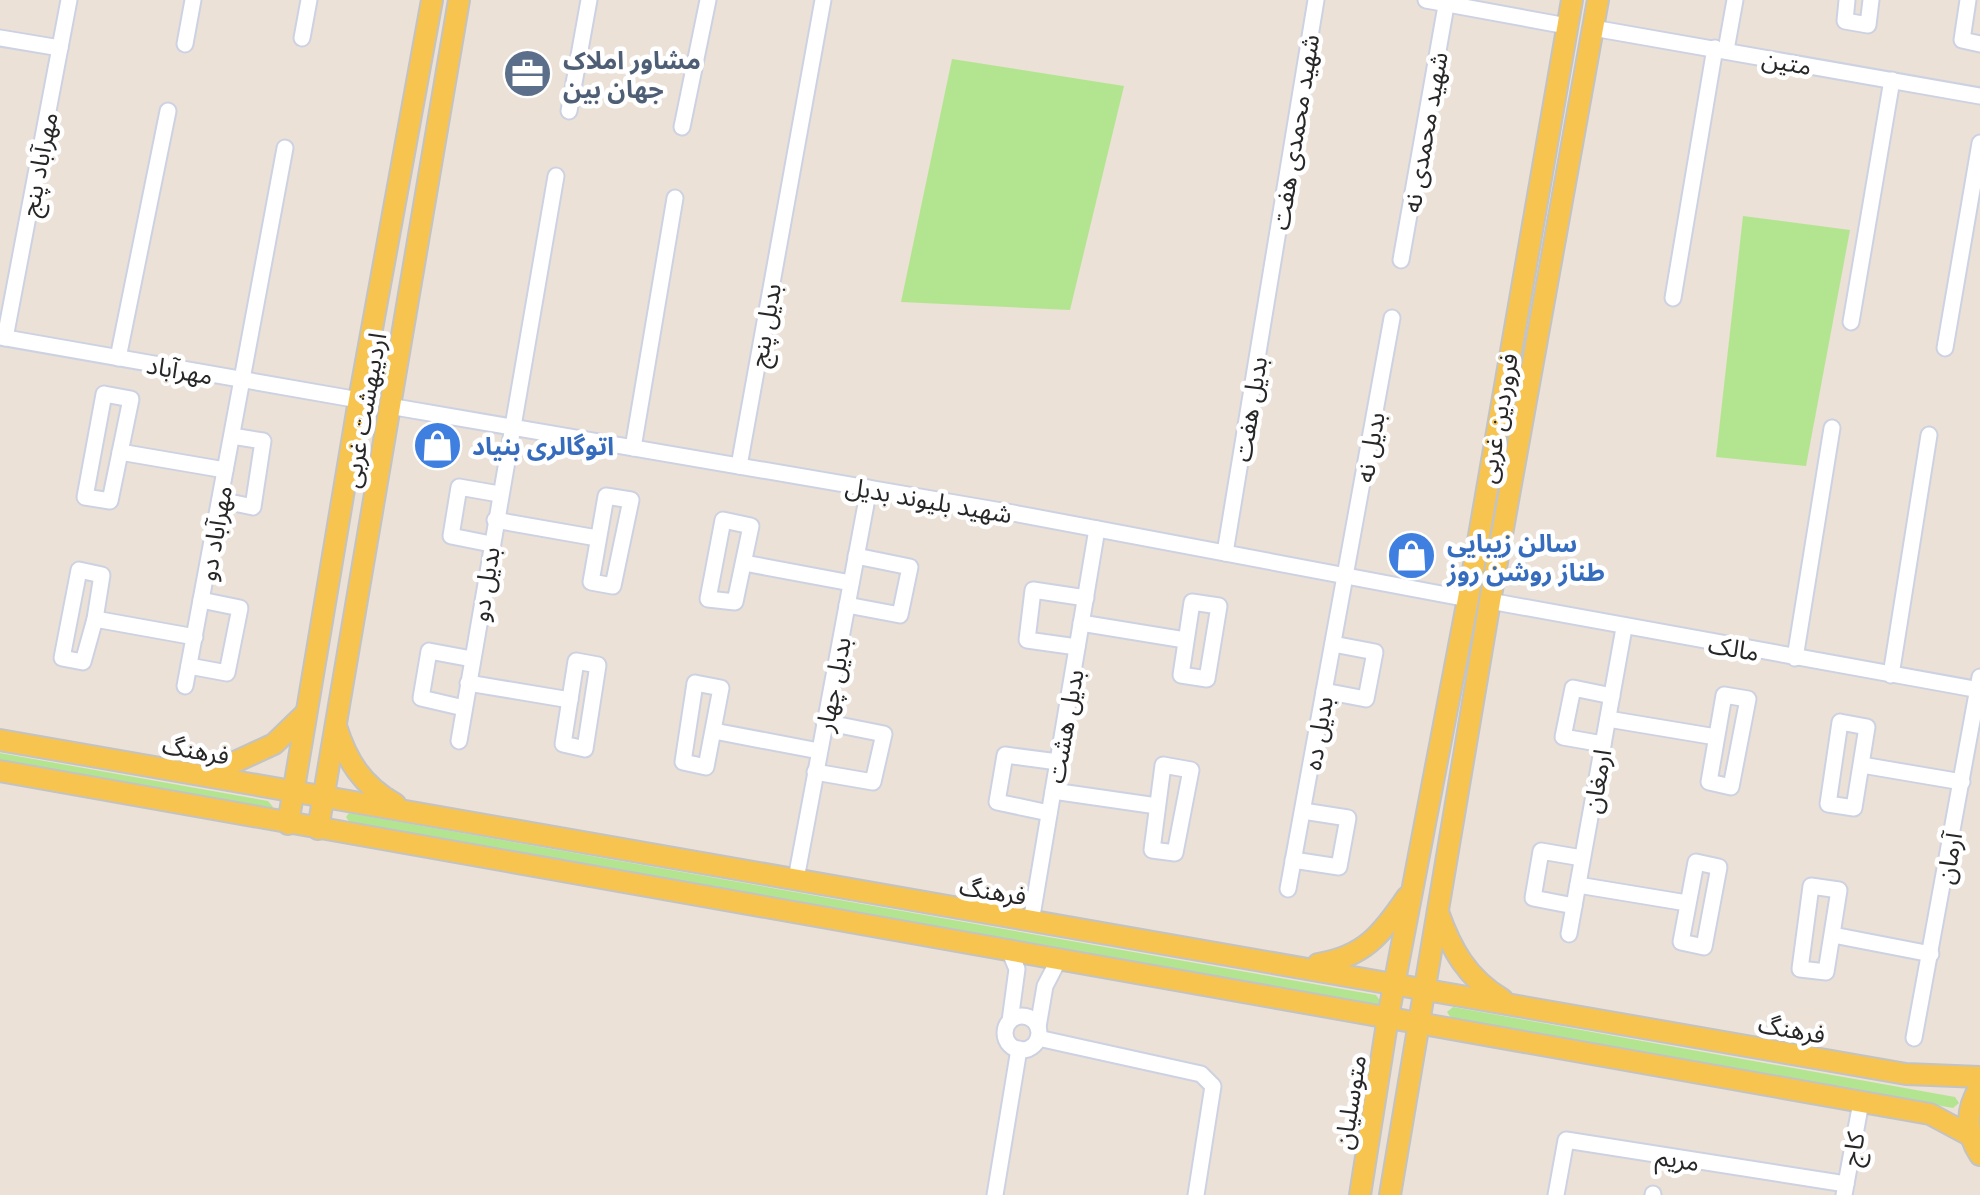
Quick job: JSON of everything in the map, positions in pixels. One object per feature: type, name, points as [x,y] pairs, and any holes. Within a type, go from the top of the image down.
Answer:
[{"type":"main road","name":"اردیبهشت غربی","points":[[288,824],[359,400],[432,0]]},
{"type":"main road","name":"اردیبهشت غربی","points":[[318,829],[459,0]]},
{"type":"main road","name":"فروردین غربی","points":[[1388,1018],[1468,599],[1572,0]]},
{"type":"main road","name":"فروردین غربی","points":[[1418,1023],[1598,0]]},
{"type":"main road","points":[[412,112],[439,116]]},
{"type":"main road","points":[[204,776],[274,744],[306,714]]},
{"type":"main road","points":[[334,720],[344,754],[358,774],[379,795],[407,810]]},
{"type":"main road","name":"فرهنگ","points":[[0,740],[1906,1074],[1980,1077]]},
{"type":"main road","points":[[0,771],[1930,1114],[1975,1145]]},
{"type":"main road","points":[[1302,967],[1345,960],[1367,945],[1389,924],[1413,887]]},
{"type":"main road","points":[[1438,910],[1447,938],[1462,964],[1480,986],[1512,1005]]},
{"type":"main road","name":"متوسلیان","points":[[1360,1195],[1388,1018]]},
{"type":"main road","points":[[1390,1195],[1418,1023]]},
{"type":"main road","points":[[1975,1145],[1969,1111],[1980,1086]]},
{"type":"street","name":"مهرآباد پنج","points":[[3,338],[69,0]]},
{"type":"street","points":[[185,44],[192,0]]},
{"type":"street","points":[[302,38],[309,0]]},
{"type":"street","points":[[569,111],[589,0]]},
{"type":"street","points":[[682,127],[708,0]]},
{"type":"street","name":"بدیل پنج","points":[[739,466],[822,0]]},
{"type":"street","name":"شهید محمدی هفت","points":[[1272,264],[1316,0]]},
{"type":"street","points":[[1426,0],[1567,26]]},
{"type":"street","points":[[1673,298],[1734,0]]},
{"type":"street","points":[[1847,0],[1845,21],[1868,25],[1872,0]]},
{"type":"street","points":[[1968,0],[1962,40],[1980,44]]},
{"type":"street","name":"شهید محمدی نه","points":[[1400,260],[1447,2]]},
{"type":"street","name":"متین","points":[[1593,28],[1980,96]]},
{"type":"street","points":[[0,38],[60,48]]},
{"type":"street","points":[[1851,322],[1892,80]]},
{"type":"street","points":[[118,358],[168,111]]},
{"type":"street","points":[[1945,348],[1980,143]]},
{"type":"street","name":"مهرآباد دو","points":[[186,686],[285,148]]},
{"type":"street","name":"بدیل دو","points":[[458,741],[556,176]]},
{"type":"street","points":[[633,448],[675,198]]},
{"type":"street","name":"بدیل هفت","points":[[1225,553],[1272,264]]},
{"type":"street","name":"بدیل نه","points":[[1346,576],[1392,318]]},
{"type":"street","name":"مهرآباد","points":[[3,338],[359,400]]},
{"type":"street","points":[[104,394],[131,399],[120,452],[110,501],[85,497],[104,394]]},
{"type":"street","name":"شهید بلیوند بدیل","points":[[390,406],[869,488],[1468,599]]},
{"type":"street","points":[[1796,658],[1832,428]]},
{"type":"street","points":[[1891,675],[1929,435]]},
{"type":"street","points":[[220,500],[252,507],[263,441],[232,436]]},
{"type":"street","points":[[120,452],[225,470]]},
{"type":"street","points":[[491,544],[451,536],[456,503],[459,487],[499,494]]},
{"type":"street","name":"بدیل چهار","points":[[796,879],[869,488]]},
{"type":"street","points":[[606,496],[632,500],[614,586],[591,582],[597,538],[606,496]]},
{"type":"street","points":[[495,520],[597,538]]},
{"type":"street","points":[[723,520],[751,526],[744,563],[735,602],[708,599],[723,520]]},
{"type":"street","name":"بدیل هشت","points":[[1031,922],[1097,529]]},
{"type":"street","points":[[847,604],[900,615],[910,567],[856,556]]},
{"type":"street","points":[[744,563],[851,583]]},
{"type":"street","points":[[78,570],[102,575],[95,619],[83,662],[62,658],[78,570]]},
{"type":"street","name":"بدیل ده","points":[[1288,890],[1346,576]]},
{"type":"street","points":[[1077,647],[1026,640],[1033,590],[1086,598]]},
{"type":"street","points":[[189,666],[227,673],[240,608],[201,600]]},
{"type":"street","points":[[1192,602],[1219,606],[1206,679],[1182,675],[1184,640],[1192,602]]},
{"type":"street","name":"مالک","points":[[1490,602],[1891,675],[1979,686]]},
{"type":"street","points":[[95,619],[194,637]]},
{"type":"street","points":[[1081,624],[1184,640]]},
{"type":"street","name":"ارمغان","points":[[1569,934],[1624,628]]},
{"type":"street","points":[[1324,691],[1366,699],[1375,652],[1333,644]]},
{"type":"street","points":[[464,708],[421,698],[429,652],[472,659]]},
{"type":"street","points":[[576,660],[598,665],[585,749],[563,744],[570,700],[576,660]]},
{"type":"street","points":[[468,683],[570,700]]},
{"type":"street","points":[[695,683],[721,688],[714,731],[706,767],[683,762],[695,683]]},
{"type":"street","name":"آرمان","points":[[1914,1038],[1979,686]]},
{"type":"street","points":[[1603,744],[1563,737],[1572,688],[1612,696]]},
{"type":"street","points":[[1724,694],[1748,699],[1731,787],[1709,782],[1716,737],[1724,694]]},
{"type":"street","points":[[1608,719],[1716,737]]},
{"type":"street","points":[[815,772],[872,782],[884,734],[824,722]]},
{"type":"street","points":[[1840,722],[1867,726],[1862,765],[1854,808],[1828,804],[1840,722]]},
{"type":"street","points":[[714,731],[819,751]]},
{"type":"street","points":[[1049,813],[997,802],[1005,755],[1058,762]]},
{"type":"street","points":[[1163,765],[1191,770],[1175,853],[1152,850],[1157,806],[1163,765]]},
{"type":"street","points":[[1862,765],[1962,782]]},
{"type":"street","points":[[1053,790],[1157,806]]},
{"type":"street","points":[[1294,860],[1339,867],[1348,818],[1302,811]]},
{"type":"street","points":[[1574,906],[1533,898],[1541,851],[1582,858]]},
{"type":"street","points":[[1696,862],[1719,867],[1704,947],[1681,942],[1687,903],[1696,862]]},
{"type":"street","points":[[1578,885],[1687,903]]},
{"type":"street","points":[[1811,886],[1839,890],[1834,935],[1826,972],[1800,969],[1811,886]]},
{"type":"street","points":[[1834,935],[1931,954]]},
{"type":"street","points":[[1009,950],[1016,969],[1006,1036],[1011,1046],[1019,1050],[1031,1047],[1038,1033],[1045,986],[1060,960]]},
{"type":"street","points":[[1010,1021],[1026,1017],[1038,1033],[1201,1074],[1212,1086],[1212,1096],[1196,1195]]},
{"type":"street","points":[[995,1195],[1019,1050]]},
{"type":"street","name":"کاج","points":[[1845,1190],[1861,1102]]},
{"type":"street","name":"مریم","points":[[1556,1195],[1566,1140],[1845,1190]]},
{"type":"green space","points":[[952,59],[1124,86],[1070,310],[901,302]]},
{"type":"green space","points":[[1743,216],[1850,230],[1806,466],[1716,457]]},
{"type":"green space","points":[[0,753],[268,801],[273,807],[271,810],[0,764]]},
{"type":"green space","points":[[349,813],[1376,995],[1381,1002],[1377,1006],[350,823],[346,817]]},
{"type":"green space","points":[[1453,1007],[1955,1097],[1959,1103],[1953,1108],[1451,1018],[1447,1012]]},
{"type":"place","name":"مشاور املاک جهان بین","points":[[528,73]]},
{"type":"place","name":"اتوگالری بنیاد","points":[[437,445]]},
{"type":"place","name":"سالن زیبایی طناز روشن روز","points":[[1412,556]]}]
